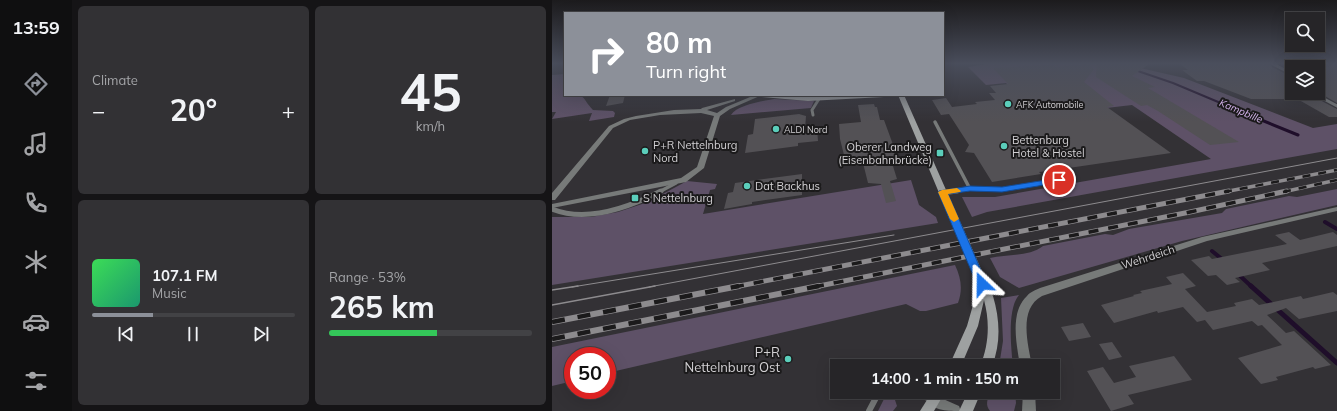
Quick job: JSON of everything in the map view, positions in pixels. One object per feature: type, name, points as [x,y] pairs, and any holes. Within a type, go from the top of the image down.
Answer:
[{"type":"main road","points":[[776,96],[819,99],[868,96]]},
{"type":"main road","points":[[901,96],[992,310],[994,328],[989,359]]},
{"type":"main road","points":[[959,359],[966,345],[979,306],[980,282]]},
{"type":"main road","points":[[966,411],[972,399]]},
{"type":"street","points":[[552,198],[611,127],[630,119],[694,111],[727,103],[744,96]]},
{"type":"street","points":[[552,206],[676,183],[690,176],[700,168],[717,115],[728,108],[757,96]]},
{"type":"street","points":[[694,111],[710,111],[717,115]]},
{"type":"street","name":"Wehrdeich","points":[[1025,359],[1021,331],[1024,310],[1030,299],[1044,291],[1205,239],[1337,209]]},
{"type":"street","points":[[1029,399],[1029,411]]},
{"type":"street","points":[[933,401],[954,411]]},
{"type":"lane","points":[[813,115],[812,110],[819,99]]},
{"type":"lane","points":[[1325,100],[1337,106]]},
{"type":"lane","points":[[935,122],[970,189]]},
{"type":"lane","points":[[942,192],[970,189],[1002,190],[1059,180],[1051,170]]},
{"type":"lane","points":[[552,209],[559,212],[575,213],[614,210],[639,203],[676,183]]},
{"type":"lane","points":[[869,411],[875,399]]},
{"type":"shaded area","points":[[552,83],[564,83],[564,96],[581,96],[593,110],[613,111],[615,113],[614,117],[589,121],[592,113],[552,119],[556,112],[552,112]]},
{"type":"shaded area","points":[[984,83],[1004,83],[986,85]]},
{"type":"shaded area","points":[[1006,83],[1197,83],[1313,128],[1337,124],[1337,149],[987,212],[972,217],[962,197],[995,197],[1211,159],[1132,105],[1038,116]]},
{"type":"shaded area","points":[[774,99],[814,101],[811,108],[731,115],[744,106]]},
{"type":"shaded area","points":[[911,180],[919,205],[936,217],[938,223],[552,285],[552,217],[591,217],[618,212],[648,202],[687,181],[717,184],[715,189],[710,190],[703,214]]},
{"type":"shaded area","points":[[1337,189],[1337,205],[1182,241],[1019,288],[1000,277],[990,258],[1025,254],[1037,250],[1043,246],[1105,234],[1113,235],[1129,229],[1222,213],[1226,209],[1289,196],[1297,197]]},
{"type":"shaded area","points":[[955,265],[961,284],[958,303],[926,311],[920,311],[906,304],[616,371],[616,347],[564,347],[564,383],[552,386],[552,347]]},
{"type":"shaded area","points":[[1019,295],[1015,301],[1011,319],[1012,359],[1000,359],[1003,341],[1001,298]]},
{"type":"shaded area","points":[[884,399],[895,400],[897,406],[893,411],[878,411]]},
{"type":"shaded area","points":[[988,399],[1016,399],[1016,403],[1014,411],[990,411],[987,406]]},
{"type":"building","points":[[1085,83],[1114,106],[1107,107],[1171,153],[1055,170],[1050,167],[1048,171],[1039,172],[1041,174],[992,182],[974,153],[965,152],[969,145],[949,114],[941,115],[932,100],[946,98],[952,107],[977,104],[975,102],[995,100],[989,93],[996,93],[990,86],[1008,84]]},
{"type":"building","points":[[1106,83],[1147,83],[1155,87],[1148,88],[1239,142],[1210,145],[1158,111],[1147,105],[1141,106]]},
{"type":"building","points":[[1210,83],[1285,83],[1285,99],[1251,99]]},
{"type":"building","points":[[1325,83],[1337,83],[1337,103],[1325,96]]},
{"type":"building","points":[[610,96],[625,96],[623,103],[606,106]]},
{"type":"building","points":[[1299,100],[1320,100],[1337,109],[1337,117],[1329,117]]},
{"type":"building","points":[[874,104],[875,107],[877,107],[880,120],[884,120],[899,161],[892,163],[897,179],[890,181],[896,201],[886,203],[881,184],[868,183],[862,159],[851,160],[849,154],[844,155],[840,139],[839,124],[861,122],[858,105]]},
{"type":"building","name":"ALDI Nord","points":[[799,114],[806,116],[805,129],[817,127],[818,141],[798,143],[798,146],[745,153],[748,135],[753,134],[755,119]]},
{"type":"building","points":[[802,174],[802,195],[752,202],[752,204],[724,209],[728,193],[733,192],[735,183]]},
{"type":"building","points":[[1289,232],[1300,240],[1333,232],[1337,235],[1337,246],[1262,263],[1270,270],[1235,278],[1240,282],[1227,285],[1216,275],[1208,276],[1191,260],[1209,256],[1212,259],[1287,244],[1275,235]]},
{"type":"building","points":[[1183,273],[1196,286],[1185,289],[1207,312],[1236,306],[1234,303],[1252,299],[1259,305],[1301,296],[1303,299],[1333,292],[1337,295],[1337,311],[1299,319],[1286,308],[1267,315],[1286,333],[1294,331],[1331,365],[1315,369],[1313,367],[1276,377],[1278,380],[1261,384],[1238,358],[1282,345],[1262,325],[1258,326],[1252,321],[1213,330],[1205,320],[1197,322],[1183,307],[1158,313],[1157,311],[1114,323],[1101,305],[1142,293],[1140,291],[1172,284],[1166,277]]},
{"type":"building","points":[[1083,323],[1091,337],[1069,341],[1061,327]]},
{"type":"building","points":[[1112,342],[1122,357],[1109,360],[1099,344]]},
{"type":"building","points":[[1174,356],[1192,380],[1128,395],[1134,404],[1111,411],[1087,371],[1103,367],[1114,383],[1136,377],[1129,366]]},
{"type":"waterway","name":"Kampbille","points":[[1173,83],[1261,120]]},
{"type":"waterway","name":"Kampbille","points":[[1259,119],[1298,135]]},
{"type":"waterway","points":[[1325,222],[1337,229]]},
{"type":"waterway","points":[[1212,251],[1223,260]]},
{"type":"waterway","points":[[1238,274],[1252,287]]},
{"type":"waterway","points":[[1251,286],[1337,363]]},
{"type":"tram line","points":[[649,287],[1337,158]]},
{"type":"tram line","points":[[572,287],[894,235]]},
{"type":"tram line","points":[[552,290],[578,286]]},
{"type":"tram line","points":[[552,305],[655,286]]},
{"type":"railway","points":[[1224,192],[1337,170]]},
{"type":"railway","points":[[1283,192],[1337,180]]},
{"type":"railway","points":[[734,287],[1229,191]]},
{"type":"railway","points":[[814,287],[1190,212],[1287,191]]},
{"type":"railway","points":[[552,322],[739,286]]},
{"type":"railway","points":[[552,339],[819,286]]},
{"type":"slow traffic","points":[[954,219],[942,192],[957,191]]},
{"type":"place","name":"AFK Automobile","points":[[1008,104]]},
{"type":"place","name":"ALDI Nord","points":[[776,129]]},
{"type":"place","name":"Bettenburg Hotel & Hostel","points":[[1004,146]]},
{"type":"place","name":"P+R Nettelnburg Nord","points":[[645,151]]},
{"type":"place","name":"Oberer Landweg (Eisenbahnbrücke)","points":[[940,153]]},
{"type":"place","name":"Dat Backhus","points":[[747,186]]},
{"type":"place","name":"S Nettelnburg","points":[[635,198]]},
{"type":"place","name":"P+R Nettelnburg Ost","points":[[788,359]]},
{"type":"route","points":[[982,284],[942,192],[970,189],[1002,190],[1059,180]]}]
